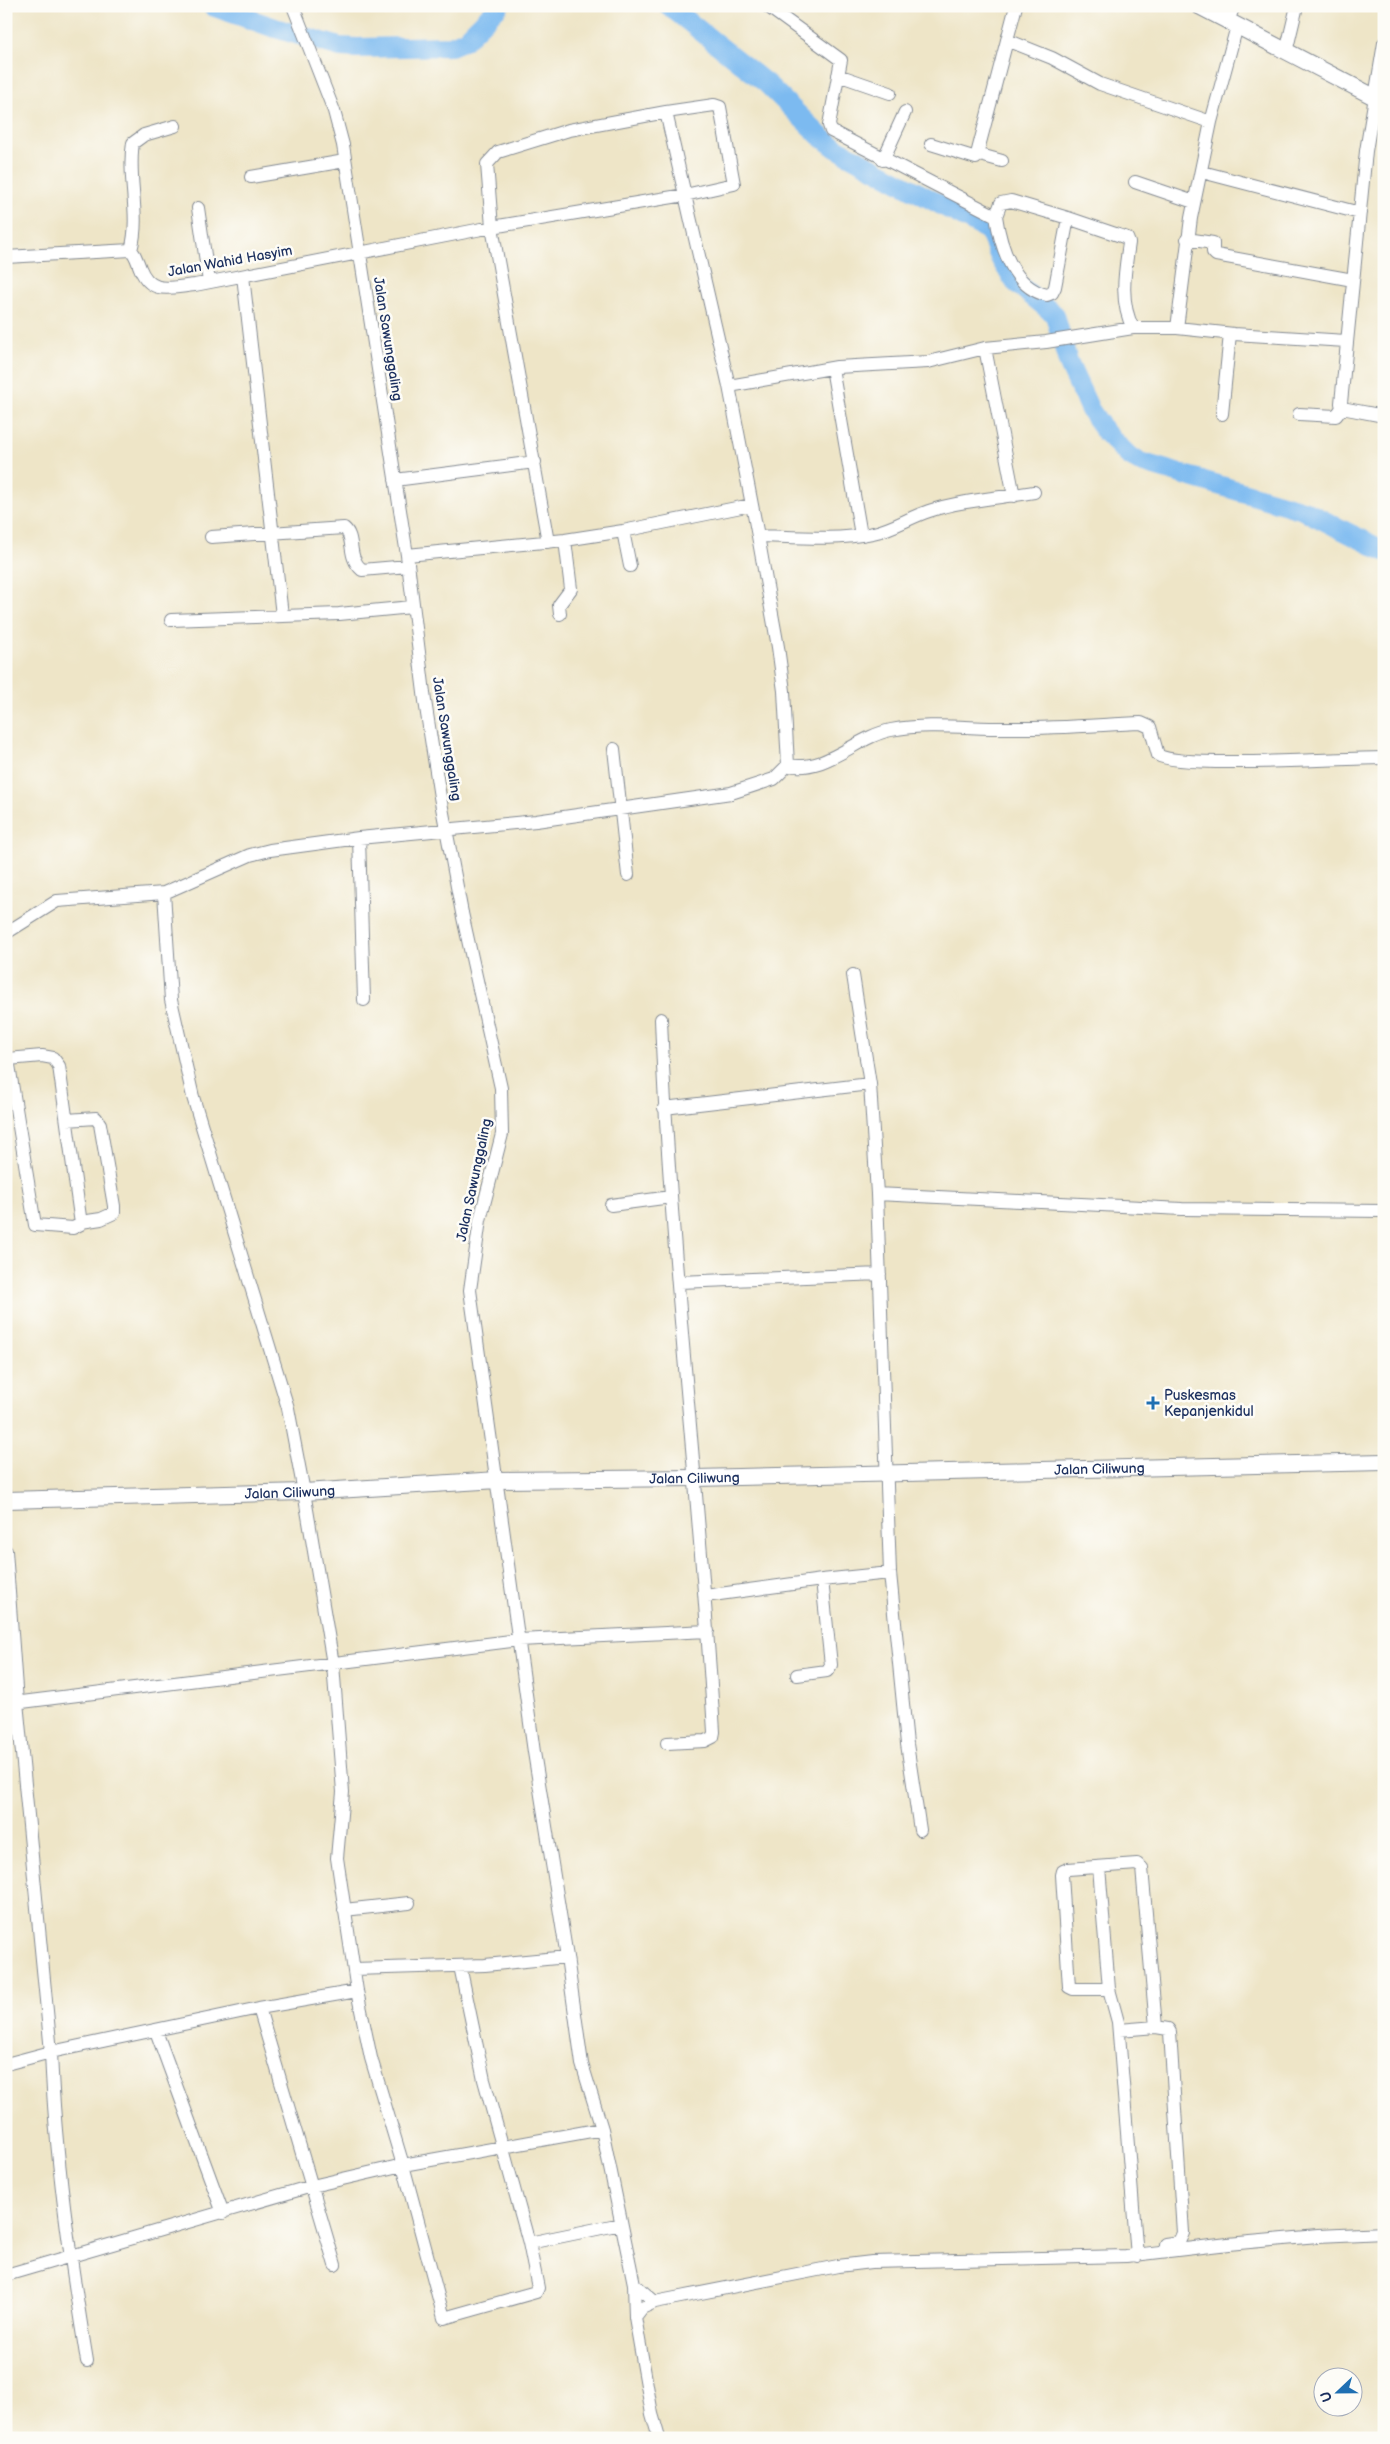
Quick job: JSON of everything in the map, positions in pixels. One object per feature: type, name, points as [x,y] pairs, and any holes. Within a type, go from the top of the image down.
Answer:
[{"type":"main road","points":[[1199,6],[1233,18],[1286,52],[1379,100]]},
{"type":"main road","name":"Jalan Ciliwung","points":[[6,1500],[304,1492],[498,1480],[696,1478],[1384,1462]]},
{"type":"street","points":[[767,6],[839,57],[841,61],[829,128],[883,160],[996,216]]},
{"type":"street","points":[[932,144],[974,159],[977,154],[1016,6]]},
{"type":"street","points":[[1286,52],[1297,6]]},
{"type":"street","name":"Jalan Sawunggaling","points":[[294,11],[334,111],[345,161],[408,560],[412,607],[430,736],[462,913],[498,1069],[503,1111],[502,1134],[480,1220],[470,1290],[498,1480],[534,1752],[582,2064],[602,2129],[634,2284],[635,2317],[652,2414],[659,2438]]},
{"type":"street","points":[[1177,328],[1194,202],[1202,172],[1233,18]]},
{"type":"street","points":[[1007,40],[1039,52],[1100,84],[1212,122]]},
{"type":"street","points":[[1299,414],[1336,416],[1342,408],[1346,341],[1366,151],[1379,100],[1384,43]]},
{"type":"street","points":[[838,75],[890,93]]},
{"type":"street","name":"Jalan Wahid Hasyim","points":[[131,250],[145,279],[151,286],[162,288],[243,276],[492,227],[685,195],[734,184],[721,109],[714,104],[666,112]]},
{"type":"street","points":[[6,933],[57,901],[164,893],[250,855],[270,850],[359,838],[447,830],[622,809],[731,793],[774,779],[788,765],[784,690],[758,536],[729,386],[666,112],[569,130],[498,152],[487,164],[486,172],[492,227],[548,542]]},
{"type":"street","points":[[883,160],[905,112]]},
{"type":"street","points":[[6,257],[131,250],[134,241],[135,205],[132,143],[144,135],[175,126]]},
{"type":"street","points":[[977,154],[1002,162]]},
{"type":"street","points":[[251,177],[345,161]]},
{"type":"street","points":[[1202,172],[1360,212]]},
{"type":"street","points":[[1135,182],[1194,202]]},
{"type":"street","points":[[1068,218],[1055,287],[1052,293],[1047,295],[1028,284],[1010,264],[1000,242],[996,216],[999,205],[1008,201],[1068,218],[1128,239],[1124,290],[1133,328]]},
{"type":"street","points":[[198,208],[209,282]]},
{"type":"street","points":[[1188,239],[1213,243],[1213,252],[1216,255],[1353,280]]},
{"type":"street","points":[[243,276],[282,615]]},
{"type":"street","points":[[729,386],[832,368],[928,362],[985,348],[1046,342],[1133,328],[1177,328],[1230,334],[1346,341]]},
{"type":"street","points":[[1222,414],[1230,334]]},
{"type":"street","points":[[985,348],[1014,496]]},
{"type":"street","points":[[832,368],[861,535]]},
{"type":"street","points":[[1342,408],[1384,416]]},
{"type":"street","points":[[395,480],[535,462]]},
{"type":"street","points":[[758,536],[861,535],[890,529],[906,520],[948,506],[1034,492]]},
{"type":"street","points":[[211,537],[344,528],[350,536],[351,554],[355,564],[362,570],[408,560],[622,531],[751,505]]},
{"type":"street","points":[[622,531],[630,566]]},
{"type":"street","points":[[560,614],[559,605],[571,589],[565,540]]},
{"type":"street","points":[[171,620],[339,614],[412,607]]},
{"type":"street","points":[[788,765],[805,766],[819,763],[879,733],[930,726],[1006,728],[1147,724],[1150,727],[1158,755],[1164,758],[1196,762],[1384,758]]},
{"type":"street","points":[[614,749],[628,875]]},
{"type":"street","points":[[359,838],[364,1000]]},
{"type":"street","points":[[164,893],[171,1000],[194,1097],[288,1408],[333,1664],[343,1792],[337,1858],[357,1991],[372,2058],[444,2318],[536,2292],[538,2288],[529,2243],[484,2080],[460,1966]]},
{"type":"street","points":[[853,975],[870,1084],[877,1194],[890,1574],[907,1744],[920,1830]]},
{"type":"street","points":[[661,1019],[664,1108],[708,1631],[713,1737],[705,1741],[667,1743]]},
{"type":"street","points":[[66,1120],[92,1117],[96,1118],[100,1124],[114,1213],[109,1217],[81,1222],[72,1228],[35,1225],[7,1059],[42,1056],[53,1058],[59,1066],[66,1120],[81,1222]]},
{"type":"street","points":[[664,1108],[870,1084]]},
{"type":"street","points":[[877,1194],[1182,1209],[1384,1211]]},
{"type":"street","points":[[611,1205],[671,1197]]},
{"type":"street","points":[[679,1282],[880,1274]]},
{"type":"street","points":[[6,1552],[11,1703],[51,2052],[56,2148],[62,2178],[70,2255],[87,2361]]},
{"type":"street","points":[[705,1596],[822,1580],[890,1574]]},
{"type":"street","points":[[797,1675],[827,1671],[831,1665],[822,1580]]},
{"type":"street","points":[[11,1703],[519,1640],[708,1631]]},
{"type":"street","points":[[1109,1989],[1073,1989],[1069,1987],[1062,1875],[1063,1871],[1068,1869],[1137,1864],[1142,1868],[1156,2022]]},
{"type":"street","points":[[1099,1867],[1109,1989],[1118,2025],[1136,2251]]},
{"type":"street","points":[[344,1910],[409,1903]]},
{"type":"street","points":[[354,1970],[460,1966],[567,1957]]},
{"type":"street","points":[[6,2064],[51,2052],[258,2008],[357,1991]]},
{"type":"street","points":[[258,2008],[335,2266]]},
{"type":"street","points":[[1118,2025],[1156,2022],[1170,2032],[1183,2233],[1179,2242],[1136,2251]]},
{"type":"street","points":[[156,2031],[223,2213]]},
{"type":"street","points":[[6,2276],[70,2255],[223,2213],[312,2186],[403,2165],[602,2129]]},
{"type":"street","points":[[529,2243],[621,2224]]},
{"type":"street","points":[[635,2317],[642,2308],[655,2302],[838,2266],[872,2262],[1136,2251],[1318,2236],[1384,2233]]},
{"type":"street","points":[[634,2284],[655,2302]]},
{"type":"waterway","points":[[212,6],[275,28],[340,47],[357,48],[451,46],[465,40],[499,6]]},
{"type":"waterway","points":[[669,6],[767,84],[820,136],[836,148],[989,231],[1001,260],[1015,282],[1055,315],[1068,362],[1090,410],[1106,433],[1129,456],[1140,462],[1303,510],[1384,551]]},
{"type":"place","name":"Puskesmas Kepanjenkidul","points":[[1153,1403]]}]
